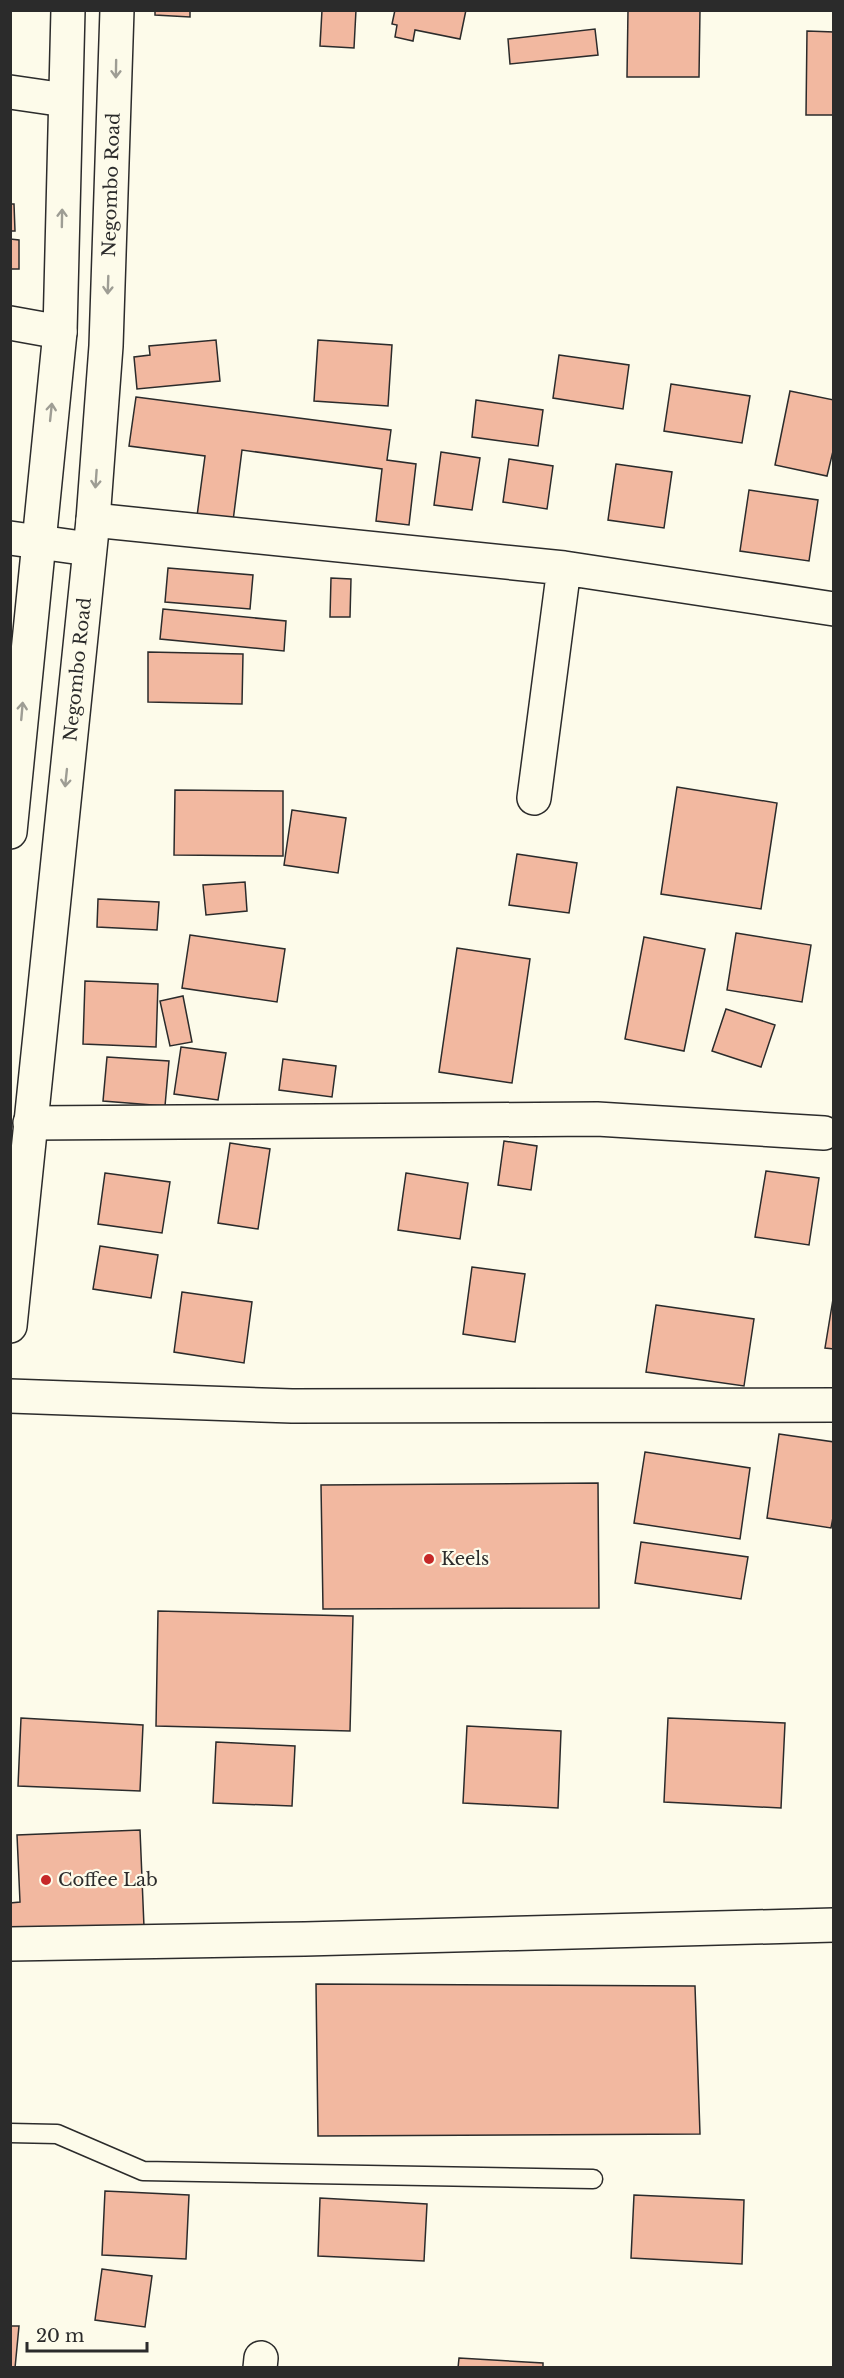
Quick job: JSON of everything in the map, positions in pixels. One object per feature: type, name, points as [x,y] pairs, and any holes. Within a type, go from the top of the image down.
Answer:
[{"type":"main road","points":[[10,832],[24,540],[60,332],[68,10]]},
{"type":"main road","name":"Negombo Road","points":[[10,1326],[91,534],[106,346],[117,10]]},
{"type":"main road","points":[[10,92],[65,100]]},
{"type":"main road","points":[[10,323],[60,332]]},
{"type":"main road","points":[[24,540],[91,534],[564,568],[834,609]]},
{"type":"main road","points":[[534,798],[564,568]]},
{"type":"main road","points":[[30,1123],[597,1119],[824,1133]]},
{"type":"main road","points":[[10,1396],[292,1406],[834,1405]]},
{"type":"main road","points":[[10,1944],[834,1925]]},
{"type":"lane","points":[[10,2133],[57,2133],[143,2171],[593,2179]]},
{"type":"building","points":[[155,10],[190,10],[190,17],[155,15]]},
{"type":"building","points":[[322,10],[356,10],[354,48],[320,46]]},
{"type":"building","points":[[395,10],[466,10],[460,39],[415,30],[413,41],[395,37],[397,25],[392,24]]},
{"type":"building","points":[[628,10],[700,10],[699,77],[627,77]]},
{"type":"building","points":[[595,29],[598,55],[510,64],[508,39]]},
{"type":"building","points":[[807,31],[834,32],[834,115],[806,115]]},
{"type":"building","points":[[10,204],[14,204],[15,231],[10,231]]},
{"type":"building","points":[[10,239],[19,240],[19,269],[10,269]]},
{"type":"building","points":[[216,340],[220,381],[137,389],[134,357],[150,355],[149,346]]},
{"type":"building","points":[[318,340],[392,345],[388,406],[314,401]]},
{"type":"building","points":[[559,355],[629,365],[623,409],[553,398]]},
{"type":"building","points":[[671,384],[750,396],[742,443],[664,431]]},
{"type":"building","points":[[790,391],[834,400],[834,447],[827,476],[775,465]]},
{"type":"building","points":[[136,397],[391,430],[387,460],[416,464],[409,525],[376,521],[382,469],[242,450],[233,521],[197,516],[205,456],[129,446]]},
{"type":"building","points":[[476,400],[543,410],[538,446],[472,437]]},
{"type":"building","points":[[441,452],[480,458],[472,510],[434,505]]},
{"type":"building","points":[[509,459],[553,466],[547,509],[503,502]]},
{"type":"building","points":[[616,464],[672,472],[664,528],[608,520]]},
{"type":"building","points":[[749,490],[818,500],[809,561],[740,551]]},
{"type":"building","points":[[168,568],[253,575],[250,609],[165,602]]},
{"type":"building","points":[[331,578],[351,579],[350,617],[330,617]]},
{"type":"building","points":[[163,609],[286,621],[284,651],[160,639]]},
{"type":"building","points":[[148,652],[243,654],[242,704],[148,702]]},
{"type":"building","points":[[677,787],[777,803],[761,909],[661,894]]},
{"type":"building","points":[[175,790],[283,791],[283,856],[174,855]]},
{"type":"building","points":[[292,810],[346,818],[338,873],[284,865]]},
{"type":"building","points":[[517,854],[577,863],[569,913],[509,905]]},
{"type":"building","points":[[245,882],[247,911],[206,915],[203,885]]},
{"type":"building","points":[[98,899],[159,902],[157,930],[97,927]]},
{"type":"building","points":[[736,933],[811,945],[802,1002],[727,990]]},
{"type":"building","points":[[190,935],[285,949],[277,1002],[182,988]]},
{"type":"building","points":[[644,937],[705,949],[684,1051],[625,1039]]},
{"type":"building","points":[[457,948],[530,959],[512,1083],[439,1072]]},
{"type":"building","points":[[85,981],[158,984],[156,1047],[83,1044]]},
{"type":"building","points":[[183,996],[192,1042],[170,1046],[160,1001]]},
{"type":"building","points":[[726,1009],[775,1025],[761,1067],[712,1051]]},
{"type":"building","points":[[181,1047],[226,1053],[218,1100],[174,1094]]},
{"type":"building","points":[[107,1057],[169,1061],[165,1106],[103,1101]]},
{"type":"building","points":[[283,1059],[336,1066],[332,1097],[279,1090]]},
{"type":"building","points":[[504,1141],[537,1146],[531,1190],[498,1185]]},
{"type":"building","points":[[230,1143],[270,1149],[258,1229],[218,1223]]},
{"type":"building","points":[[766,1171],[819,1178],[809,1245],[755,1237]]},
{"type":"building","points":[[105,1173],[170,1182],[162,1233],[98,1224]]},
{"type":"building","points":[[406,1173],[468,1183],[460,1239],[398,1230]]},
{"type":"building","points":[[100,1246],[158,1255],[151,1298],[93,1289]]},
{"type":"building","points":[[472,1267],[525,1274],[515,1342],[463,1334]]},
{"type":"building","points":[[182,1292],[252,1302],[244,1363],[174,1352]]},
{"type":"building","points":[[834,1293],[834,1349],[825,1348]]},
{"type":"building","points":[[656,1305],[754,1319],[744,1386],[646,1372]]},
{"type":"building","points":[[779,1434],[834,1442],[834,1512],[831,1528],[767,1518]]},
{"type":"building","points":[[645,1452],[750,1468],[740,1539],[634,1523]]},
{"type":"building","points":[[598,1483],[599,1608],[323,1609],[321,1485]]},
{"type":"building","points":[[641,1542],[748,1557],[741,1599],[635,1583]]},
{"type":"building","points":[[158,1611],[353,1616],[350,1731],[156,1726]]},
{"type":"building","points":[[21,1718],[143,1725],[140,1791],[18,1786]]},
{"type":"building","points":[[668,1718],[785,1723],[781,1808],[664,1802]]},
{"type":"building","points":[[467,1726],[561,1731],[558,1808],[463,1803]]},
{"type":"building","points":[[216,1742],[295,1746],[292,1806],[213,1803]]},
{"type":"building","points":[[140,1830],[144,1927],[10,1932],[10,1903],[20,1902],[17,1835]]},
{"type":"building","points":[[316,1984],[695,1986],[700,2134],[318,2136]]},
{"type":"building","points":[[105,2191],[189,2195],[186,2259],[102,2255]]},
{"type":"building","points":[[634,2195],[744,2200],[742,2264],[631,2258]]},
{"type":"building","points":[[320,2198],[427,2204],[424,2261],[318,2256]]},
{"type":"building","points":[[102,2269],[152,2276],[145,2327],[95,2320]]},
{"type":"building","points":[[10,2326],[19,2326],[15,2368],[10,2368]]},
{"type":"building","points":[[459,2358],[543,2363],[543,2368],[458,2368]]},
{"type":"place","name":"Keels","points":[[429,1559]]},
{"type":"place","name":"Coffee Lab","points":[[46,1880]]}]
